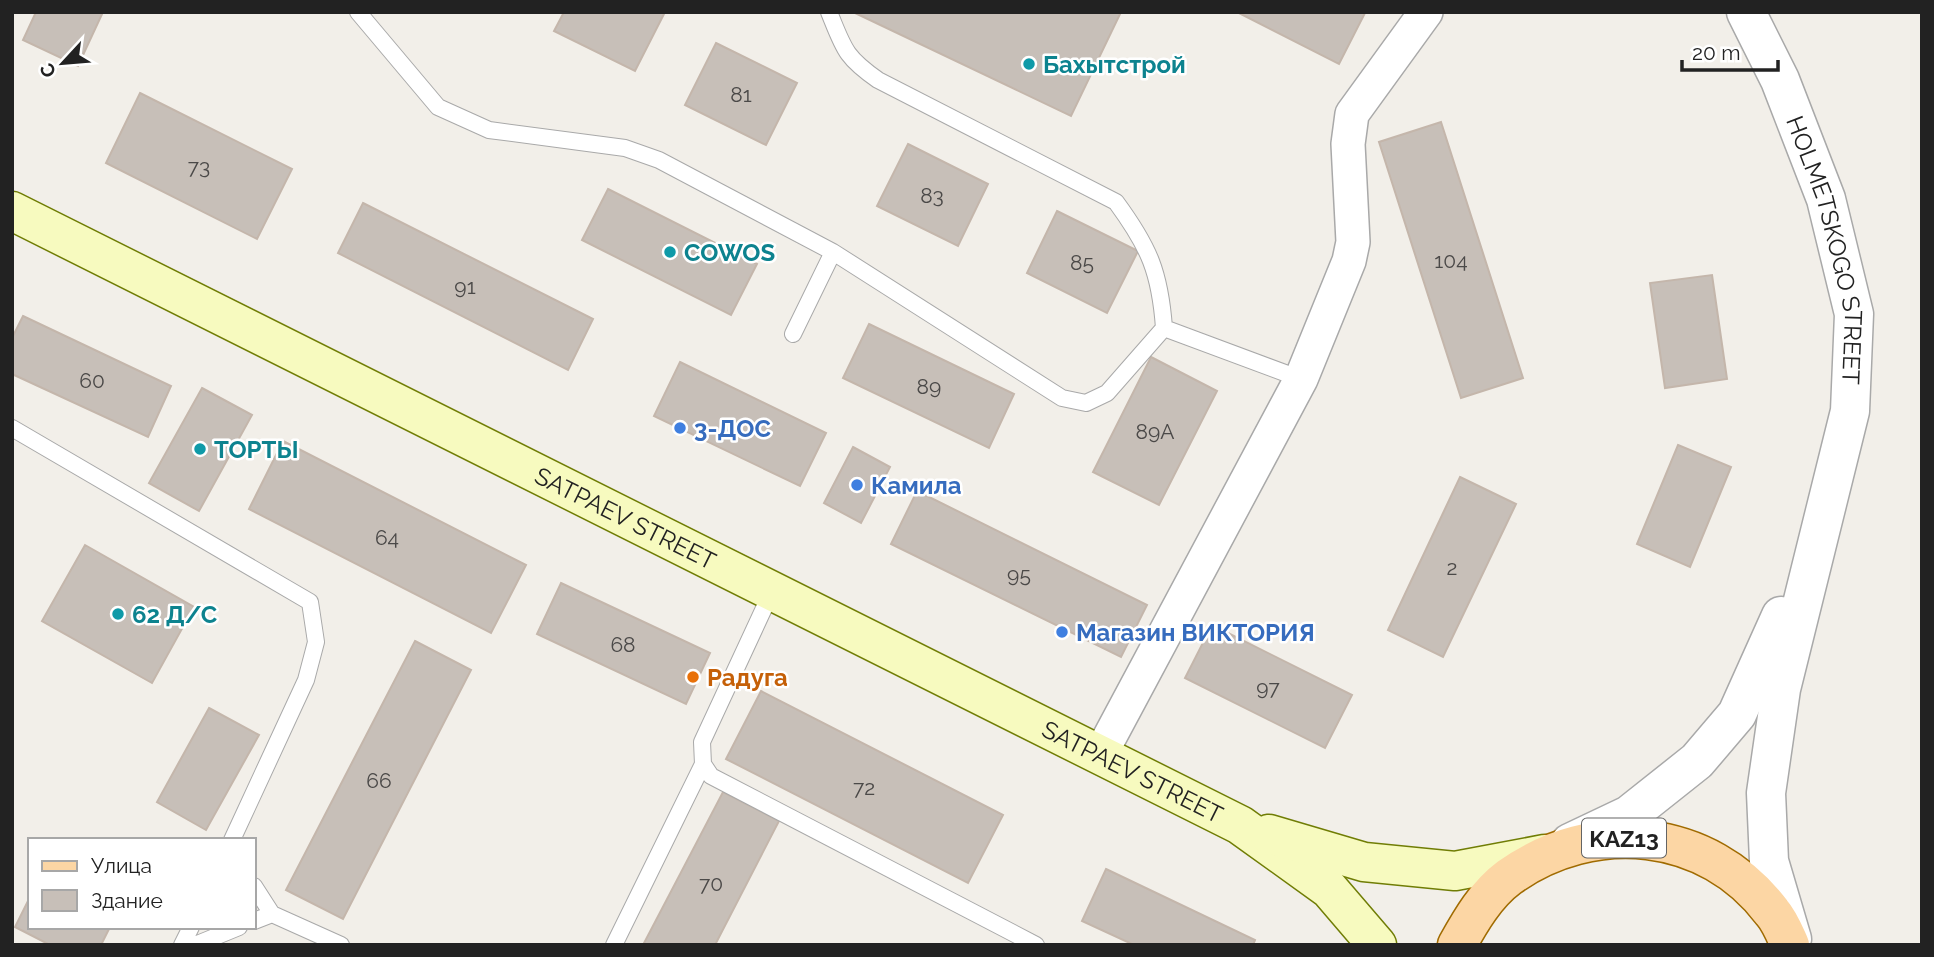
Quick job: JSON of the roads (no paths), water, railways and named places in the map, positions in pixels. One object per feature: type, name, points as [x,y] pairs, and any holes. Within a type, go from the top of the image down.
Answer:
[{"type":"main road","name":"SATPAEV STREET","points":[[12,211],[1240,825]]},
{"type":"main road","points":[[1240,825],[1364,862],[1455,872],[1549,853]]},
{"type":"main road","points":[[1240,825],[1329,889],[1377,945]]},
{"type":"main road","name":"KAZ13","points":[[1457,945],[1474,913],[1507,878],[1549,853],[1597,839],[1629,837],[1666,842],[1700,854],[1738,877],[1773,912],[1792,945]]},
{"type":"street","points":[[1100,755],[1301,379],[1349,261],[1353,242],[1348,144],[1352,114],[1426,12]]},
{"type":"street","name":"HOLMETSKOGO STREET","points":[[1746,12],[1780,80],[1826,198],[1854,314],[1850,411],[1830,498]]},
{"type":"street","points":[[1549,853],[1629,815],[1697,761],[1737,715],[1830,498]]},
{"type":"street","points":[[1792,945],[1769,861],[1766,793],[1781,689],[1830,498]]},
{"type":"lane","points":[[358,12],[438,107],[489,130],[625,148],[659,160],[833,252],[1062,398],[1086,403],[1107,393],[1164,328],[1162,296],[1154,265],[1136,229],[1116,202],[878,80],[856,65],[844,49],[829,12]]},
{"type":"lane","points":[[793,334],[833,252]]},
{"type":"lane","points":[[1164,328],[1301,379]]},
{"type":"lane","points":[[12,428],[310,602],[316,642],[306,680],[233,838]]},
{"type":"lane","points":[[614,945],[702,764],[702,742],[772,591]]},
{"type":"lane","points":[[702,764],[711,776],[1036,945]]},
{"type":"lane","points":[[256,889],[272,914],[341,945]]},
{"type":"lane","points":[[256,920],[272,914]]},
{"type":"lane","points":[[182,945],[190,929]]},
{"type":"lane","points":[[195,945],[234,929]]},
{"type":"place","name":"Бахытстрой","points":[[1029,64]]},
{"type":"place","name":"COWOS","points":[[670,252]]},
{"type":"place","name":"3-ДОС","points":[[680,428]]},
{"type":"place","name":"ТОРТЫ","points":[[200,449]]},
{"type":"place","name":"Камила","points":[[857,485]]},
{"type":"place","name":"62 Д/С","points":[[118,614]]},
{"type":"place","name":"Магазин ВИКТОРИЯ","points":[[1062,632]]},
{"type":"place","name":"Радуга","points":[[693,677]]}]
